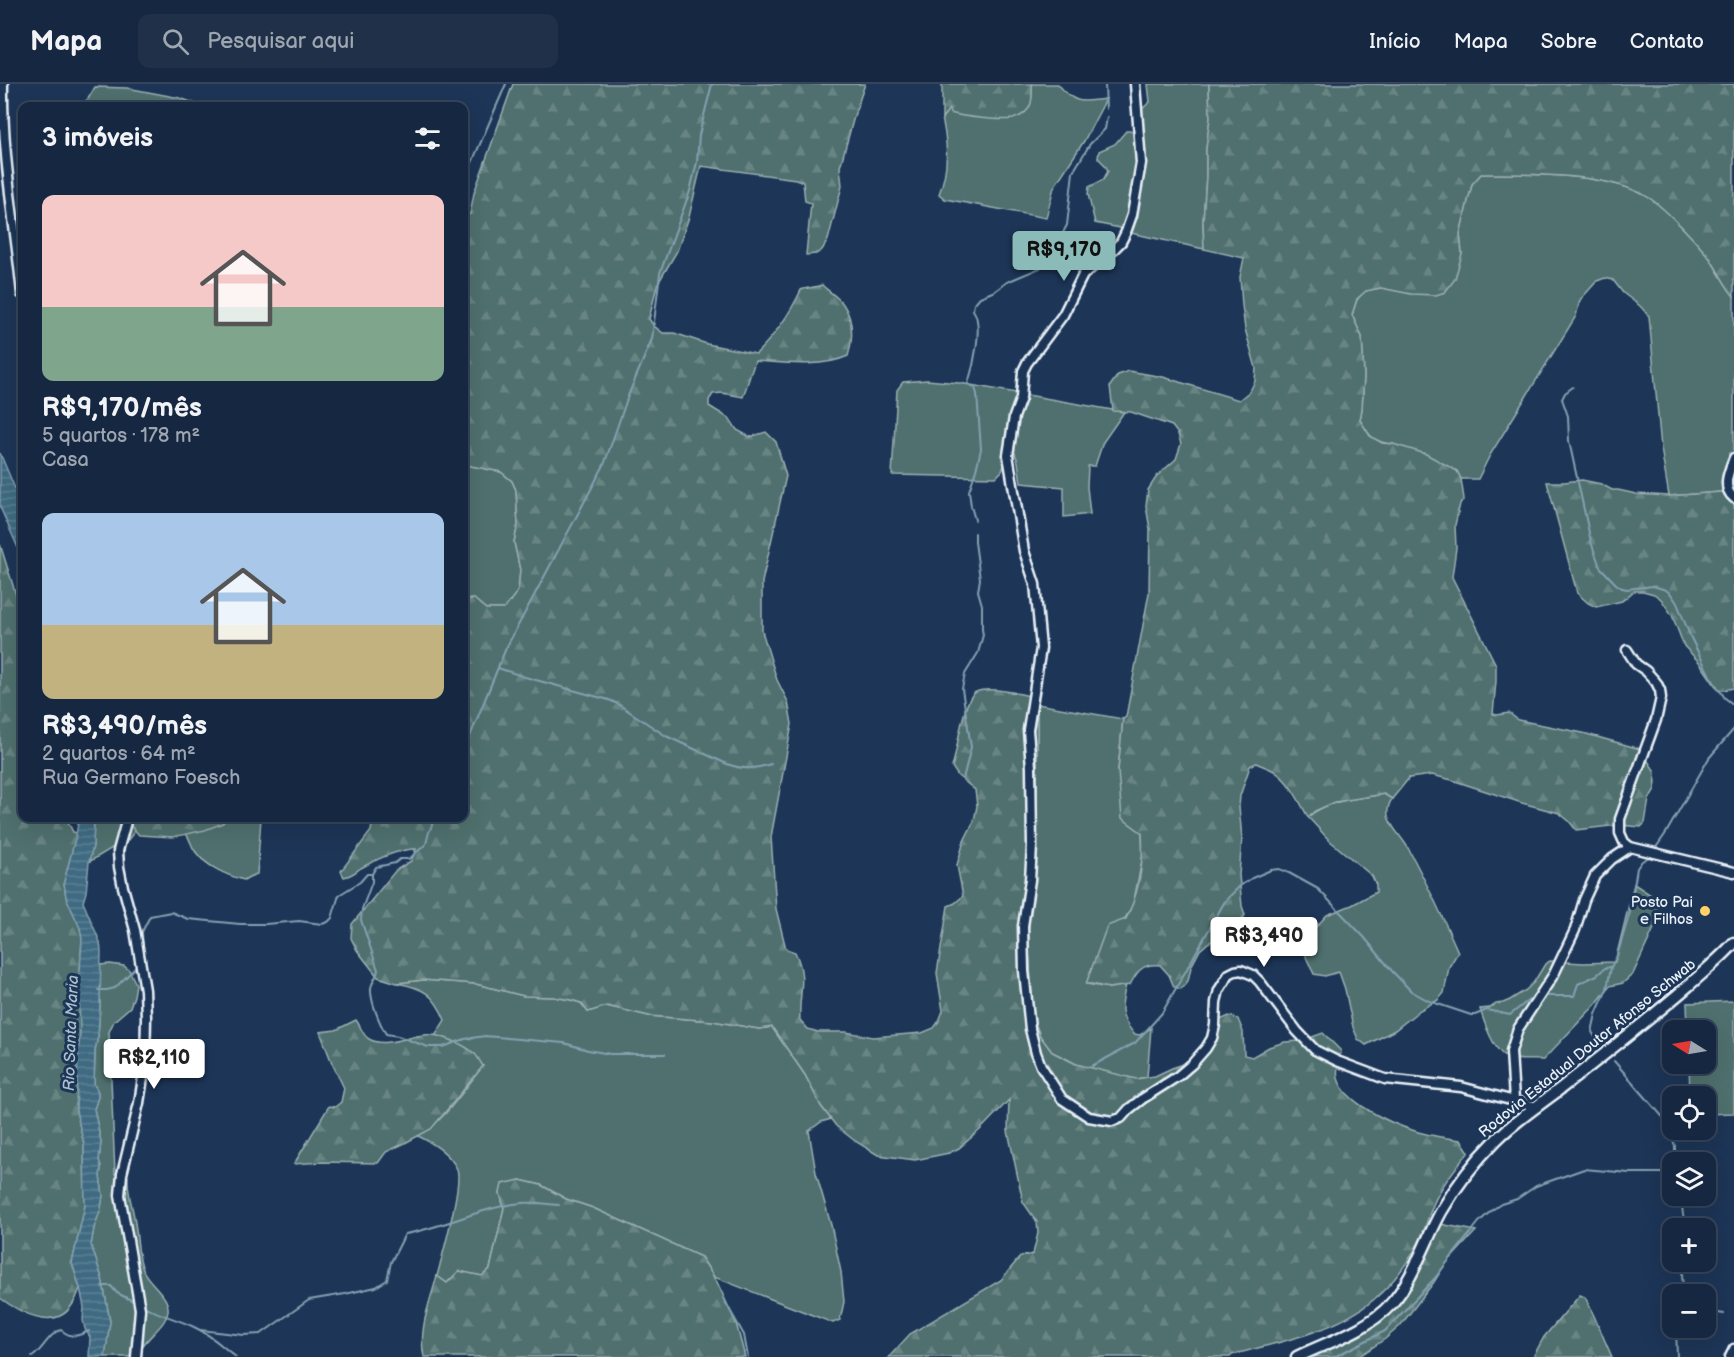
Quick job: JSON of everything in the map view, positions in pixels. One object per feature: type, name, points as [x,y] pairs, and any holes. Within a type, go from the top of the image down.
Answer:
[{"type":"main road","name":"Rodovia Estadual Doutor Afonso Schwab","points":[[1297,1357],[1362,1327],[1392,1303],[1403,1289],[1441,1211],[1477,1160],[1498,1138],[1650,1018],[1734,943]]},
{"type":"street","points":[[3,84],[5,163],[18,263]]},
{"type":"street","points":[[1134,84],[1141,164],[1132,215],[1121,242],[1083,275],[1063,315],[1027,363],[1023,371],[1021,398],[1014,417],[1008,455],[1024,551],[1035,584],[1041,648],[1028,730],[1032,846],[1030,880],[1023,926],[1030,1029],[1041,1066],[1062,1099],[1078,1110],[1089,1117],[1112,1121],[1121,1118],[1142,1098],[1178,1076],[1206,1048],[1212,1038],[1215,1025],[1219,990],[1229,974],[1241,970],[1253,975],[1260,982],[1297,1031],[1315,1050],[1337,1061],[1385,1079],[1461,1087],[1537,1107]]},
{"type":"street","points":[[1734,458],[1729,469],[1727,483],[1728,492],[1734,498]]},
{"type":"street","points":[[1627,650],[1636,664],[1656,682],[1661,698],[1656,720],[1620,819],[1620,833],[1624,842],[1630,847],[1734,872]]},
{"type":"street","points":[[126,822],[118,851],[119,867],[140,958],[145,990],[147,1033],[145,1065],[122,1174],[120,1195],[140,1309],[136,1357]]},
{"type":"street","points":[[1514,1100],[1511,1051],[1518,1029],[1558,966],[1575,930],[1584,900],[1595,876],[1612,859],[1630,847]]},
{"type":"green space","points":[[513,84],[865,84],[840,167],[842,186],[828,240],[822,250],[816,254],[806,255],[811,203],[805,201],[803,182],[796,179],[701,166],[689,217],[677,251],[657,285],[649,319],[663,333],[674,333],[707,344],[756,354],[782,324],[801,290],[822,285],[843,304],[851,323],[852,336],[848,356],[838,360],[815,363],[755,361],[743,397],[722,393],[713,394],[709,400],[709,406],[730,419],[737,430],[750,437],[766,432],[776,442],[786,476],[762,582],[762,631],[777,680],[788,702],[792,724],[771,837],[776,909],[786,949],[795,952],[801,970],[800,1020],[808,1029],[818,1032],[846,1032],[873,1037],[922,1033],[934,1028],[943,1011],[937,973],[948,906],[963,896],[957,865],[964,841],[974,821],[977,806],[975,790],[958,776],[952,767],[967,704],[971,696],[982,690],[1006,691],[1037,698],[1037,834],[1028,933],[1033,1018],[1040,1036],[1052,1052],[1076,1064],[1136,1079],[1155,1076],[1192,1061],[1209,1042],[1218,1021],[1229,1016],[1238,1019],[1243,1032],[1244,1055],[1252,1057],[1269,1047],[1285,1042],[1301,1041],[1323,1033],[1341,1051],[1338,1078],[1349,1096],[1382,1118],[1405,1128],[1432,1136],[1461,1140],[1469,1152],[1440,1191],[1418,1244],[1382,1293],[1339,1322],[1230,1357],[889,1357],[910,1334],[1001,1280],[1020,1257],[1033,1254],[1038,1233],[1037,1222],[1023,1202],[1008,1131],[1009,1100],[980,1130],[959,1148],[949,1153],[915,1160],[878,1155],[836,1126],[772,1027],[759,1029],[713,1021],[649,1016],[607,1006],[588,1012],[581,1003],[571,1000],[524,996],[476,984],[423,980],[397,983],[378,977],[357,950],[351,938],[352,924],[396,870],[411,861],[416,849],[387,855],[344,877],[341,871],[371,831],[372,822],[468,822],[468,600],[474,599],[486,609],[504,609],[518,591],[520,570],[514,542],[518,525],[516,490],[512,481],[501,472],[468,465],[468,215]]},
{"type":"green space","points":[[942,84],[1032,84],[1031,103],[1024,114],[1013,119],[964,116],[950,113],[949,109],[942,118]]},
{"type":"green space","points":[[1032,84],[1058,84],[1074,99],[1090,101],[1106,99],[1084,141],[1054,187],[1046,218],[945,199],[939,194],[945,175],[946,156],[942,118],[949,108],[992,118],[1014,118],[1023,114],[1029,107],[1032,99]]},
{"type":"green space","points":[[1148,84],[1209,84],[1210,118],[1206,149],[1204,249],[1095,223],[1088,194],[1089,187],[1103,180],[1108,171],[1098,158],[1099,151],[1115,144],[1126,131],[1133,131],[1138,126],[1142,109],[1150,102]]},
{"type":"green space","points":[[1209,84],[1734,84],[1734,296],[1709,257],[1674,219],[1651,199],[1634,190],[1592,179],[1569,176],[1481,174],[1472,184],[1460,234],[1462,254],[1455,279],[1445,292],[1436,295],[1411,294],[1381,288],[1366,291],[1357,299],[1352,315],[1362,337],[1364,376],[1360,420],[1370,436],[1382,443],[1426,454],[1457,471],[1461,479],[1464,499],[1460,504],[1455,525],[1456,548],[1452,577],[1496,665],[1493,714],[1509,713],[1518,720],[1583,733],[1640,749],[1654,770],[1656,782],[1649,799],[1645,823],[1641,827],[1619,825],[1576,830],[1559,813],[1432,775],[1409,778],[1392,799],[1384,794],[1335,802],[1315,811],[1308,817],[1285,780],[1274,771],[1256,763],[1250,766],[1240,796],[1239,807],[1242,838],[1239,875],[1244,917],[1228,936],[1208,943],[1200,950],[1191,967],[1188,981],[1181,989],[1174,987],[1169,975],[1160,965],[1149,965],[1141,969],[1130,985],[1109,988],[1086,984],[1107,926],[1126,919],[1134,899],[1141,867],[1142,833],[1122,818],[1118,771],[1123,719],[1126,717],[1149,593],[1150,529],[1146,506],[1148,490],[1157,476],[1176,459],[1181,444],[1172,426],[1131,412],[1113,411],[1110,386],[1118,375],[1129,371],[1163,377],[1239,400],[1250,391],[1255,381],[1256,368],[1245,329],[1242,305],[1240,277],[1244,258],[1204,249],[1206,149],[1210,118]]},
{"type":"green space","points":[[95,87],[127,88],[191,102],[84,102]]},
{"type":"green space","points":[[1481,174],[1569,176],[1592,179],[1634,190],[1651,199],[1666,211],[1709,257],[1734,296],[1734,491],[1669,496],[1661,448],[1649,316],[1623,293],[1613,280],[1605,278],[1597,281],[1580,300],[1576,316],[1490,455],[1478,479],[1461,479],[1457,471],[1393,444],[1381,442],[1369,434],[1360,420],[1364,376],[1362,337],[1352,315],[1356,302],[1361,294],[1374,288],[1411,294],[1462,254],[1460,234],[1472,184]]},
{"type":"green space","points":[[927,380],[959,383],[1124,412],[1103,442],[1095,466],[1088,466],[1087,487],[1090,514],[1064,517],[1064,487],[1021,483],[1015,453],[1009,453],[1002,471],[996,477],[892,475],[897,390],[903,382]]},
{"type":"green space","points":[[468,465],[501,472],[512,481],[516,490],[518,525],[514,542],[520,570],[518,591],[504,609],[486,609],[474,599],[468,600]]},
{"type":"green space","points":[[1582,480],[1601,484],[1612,490],[1636,494],[1669,496],[1734,491],[1734,688],[1719,691],[1700,663],[1684,646],[1672,615],[1661,599],[1654,594],[1634,591],[1622,601],[1596,607],[1577,593],[1547,482]]},
{"type":"green space","points":[[0,544],[18,601],[18,822],[68,822],[73,832],[77,833],[64,882],[66,897],[80,927],[82,939],[76,1111],[84,1144],[85,1206],[72,1263],[80,1288],[65,1313],[56,1317],[37,1317],[17,1309],[0,1298]]},
{"type":"green space","points":[[1037,704],[1123,719],[1118,771],[1142,833],[1143,855],[1133,905],[1086,984],[1109,988],[1126,985],[1122,1011],[1126,1022],[1134,1034],[1140,1035],[1151,1028],[1147,1077],[1136,1079],[1093,1070],[1052,1052],[1040,1036],[1033,1018],[1028,933],[1037,834]]},
{"type":"green space","points":[[1384,794],[1392,799],[1388,809],[1389,820],[1415,861],[1458,952],[1449,967],[1444,993],[1438,1000],[1420,1010],[1395,1030],[1366,1045],[1358,1039],[1353,1027],[1339,972],[1325,976],[1314,974],[1306,957],[1306,938],[1327,915],[1376,892],[1376,885],[1372,876],[1329,840],[1308,817],[1334,803]]},
{"type":"green space","points":[[94,822],[131,822],[135,831],[120,850],[117,845],[89,862],[93,846]]},
{"type":"green space","points":[[131,822],[224,822],[205,830],[173,837],[139,835],[131,826]]},
{"type":"green space","points":[[261,822],[257,874],[244,880],[224,873],[211,866],[194,849],[186,834],[222,823]]},
{"type":"green space","points":[[1634,884],[1651,895],[1661,913],[1633,974],[1623,983],[1610,986],[1543,1060],[1516,1059],[1504,1055],[1490,1037],[1480,1009],[1503,1003],[1526,990],[1545,964],[1550,961],[1615,962]]},
{"type":"green space","points":[[100,965],[124,966],[129,970],[136,984],[130,1007],[114,1021],[109,1032],[115,1174],[128,1177],[142,1266],[147,1277],[163,1296],[168,1306],[163,1323],[144,1345],[138,1357],[105,1357],[110,1321],[102,1278],[91,1245],[103,1195],[99,1160],[101,1142],[94,1109],[98,1097],[94,1084],[100,1005]]},
{"type":"green space","points":[[423,980],[476,984],[524,996],[571,1000],[581,1003],[588,1012],[606,1006],[649,1016],[713,1021],[759,1029],[772,1027],[805,1075],[821,1106],[831,1119],[821,1122],[809,1131],[816,1173],[831,1225],[841,1272],[844,1302],[840,1320],[833,1323],[714,1277],[701,1257],[593,1208],[566,1199],[541,1185],[520,1180],[500,1193],[504,1208],[490,1269],[482,1276],[459,1271],[447,1283],[437,1276],[455,1204],[457,1169],[450,1158],[418,1136],[446,1113],[483,1066],[464,1047],[435,1036],[445,1020],[432,998],[414,987],[397,983]]},
{"type":"green space","points":[[1734,1001],[1734,1113],[1716,1114],[1716,1086],[1690,1086],[1689,1074],[1716,1074],[1716,1020],[1688,1020],[1687,1003]]},
{"type":"green space","points":[[356,1020],[365,1035],[375,1041],[388,1042],[423,1035],[451,1040],[470,1050],[483,1066],[431,1129],[386,1152],[378,1163],[294,1164],[329,1106],[335,1107],[341,1102],[344,1088],[320,1032],[336,1030]]},
{"type":"green space","points":[[520,1180],[541,1185],[566,1199],[593,1208],[701,1257],[717,1282],[736,1323],[745,1357],[424,1357],[424,1326],[437,1276],[447,1283],[459,1271],[482,1276],[490,1269],[504,1208],[500,1193],[502,1184]]},
{"type":"green space","points":[[1440,1224],[1476,1231],[1444,1266],[1400,1326],[1358,1357],[1307,1357],[1319,1344],[1373,1316],[1424,1258]]},
{"type":"green space","points":[[1580,1295],[1585,1297],[1612,1357],[1533,1357],[1544,1337]]},
{"type":"water","points":[[0,453],[18,496],[18,548],[0,507]]},
{"type":"water","points":[[78,822],[94,822],[93,846],[83,902],[100,942],[101,951],[100,1005],[94,1084],[98,1097],[94,1109],[101,1142],[99,1160],[103,1195],[91,1245],[102,1278],[110,1322],[105,1357],[89,1357],[90,1337],[85,1329],[84,1307],[72,1263],[85,1206],[84,1144],[76,1111],[82,939],[80,928],[66,897],[64,882]]},
{"type":"waterway","points":[[468,172],[506,84]]},
{"type":"waterway","points":[[468,741],[506,648],[604,465],[628,396],[652,339],[660,273],[690,191],[697,162],[699,135],[712,84]]},
{"type":"waterway","points":[[1105,84],[1106,109]]},
{"type":"waterway","points":[[975,520],[969,491],[981,449],[977,394],[975,388],[968,384],[978,335],[974,304],[980,297],[995,291],[1007,282],[1040,268],[1050,258],[1067,225],[1073,172],[1090,144],[1105,129],[1107,117]]},
{"type":"waterway","points":[[1573,387],[1565,393],[1562,399],[1568,416],[1569,441],[1591,542],[1600,567],[1622,588],[1653,586],[1671,594],[1710,676],[1725,698],[1734,705]]},
{"type":"waterway","points":[[963,779],[971,747],[962,689],[965,674],[978,653],[983,635],[975,533]]},
{"type":"waterway","points":[[498,668],[609,700],[666,736],[727,764],[749,768],[771,764]]},
{"type":"waterway","points":[[1655,849],[1709,758],[1734,729]]},
{"type":"waterway","points":[[433,822],[426,844],[409,859],[400,859],[395,863],[376,867],[362,909],[361,920],[378,970],[371,988],[372,999],[386,1034],[428,1047],[443,1047],[465,1039],[485,1036],[564,1043],[610,1054],[665,1054]]},
{"type":"waterway","points":[[1600,1045],[1592,1032],[1596,1014],[1607,989],[1611,967],[1617,956],[1630,912],[1637,868],[1642,861],[1651,856]]},
{"type":"waterway","points":[[1092,1066],[1135,1043],[1162,1013],[1225,901],[1240,886],[1271,870],[1279,869],[1289,873],[1318,889],[1411,991],[1429,1001],[1471,1015],[1487,1010],[1510,1015],[1534,996]]},
{"type":"waterway","points":[[143,954],[142,932],[150,916],[171,912],[188,919],[240,924],[299,921],[322,924],[332,918],[339,895],[360,882],[367,874],[372,874]]},
{"type":"waterway","points":[[98,990],[115,988],[137,966]]},
{"type":"waterway","points":[[1547,996],[1574,996],[1578,984],[1597,975],[1605,968],[1611,967]]},
{"type":"waterway","points":[[1614,1061],[1668,1123],[1675,1152]]},
{"type":"waterway","points":[[1334,1357],[1385,1331],[1435,1278],[1479,1222],[1501,1204],[1517,1199],[1536,1186],[1584,1169],[1662,1173]]},
{"type":"waterway","points":[[200,1330],[244,1335],[261,1334],[309,1300],[376,1287],[387,1280],[391,1262],[405,1234],[507,1205],[527,1203],[559,1205]]},
{"type":"waterway","points":[[1682,1206],[1684,1218]]},
{"type":"waterway","points":[[1683,1272],[1683,1284]]},
{"type":"waterway","points":[[102,1286],[111,1286],[117,1293],[133,1301]]},
{"type":"waterway","points":[[723,1298],[744,1335],[748,1357]]},
{"type":"waterway","points":[[146,1307],[200,1330],[236,1357]]},
{"type":"waterway","points":[[1716,1313],[1724,1314]]},
{"type":"waterway","points":[[32,1357],[49,1338],[61,1330],[68,1335],[75,1336],[89,1331]]},
{"type":"waterway","points":[[1676,1338],[1677,1357]]},
{"type":"place","name":"Posto Pai e Filhos","points":[[1705,911]]},
{"type":"water label","name":"Rio Santa Maria","points":[[70,1033]]}]
